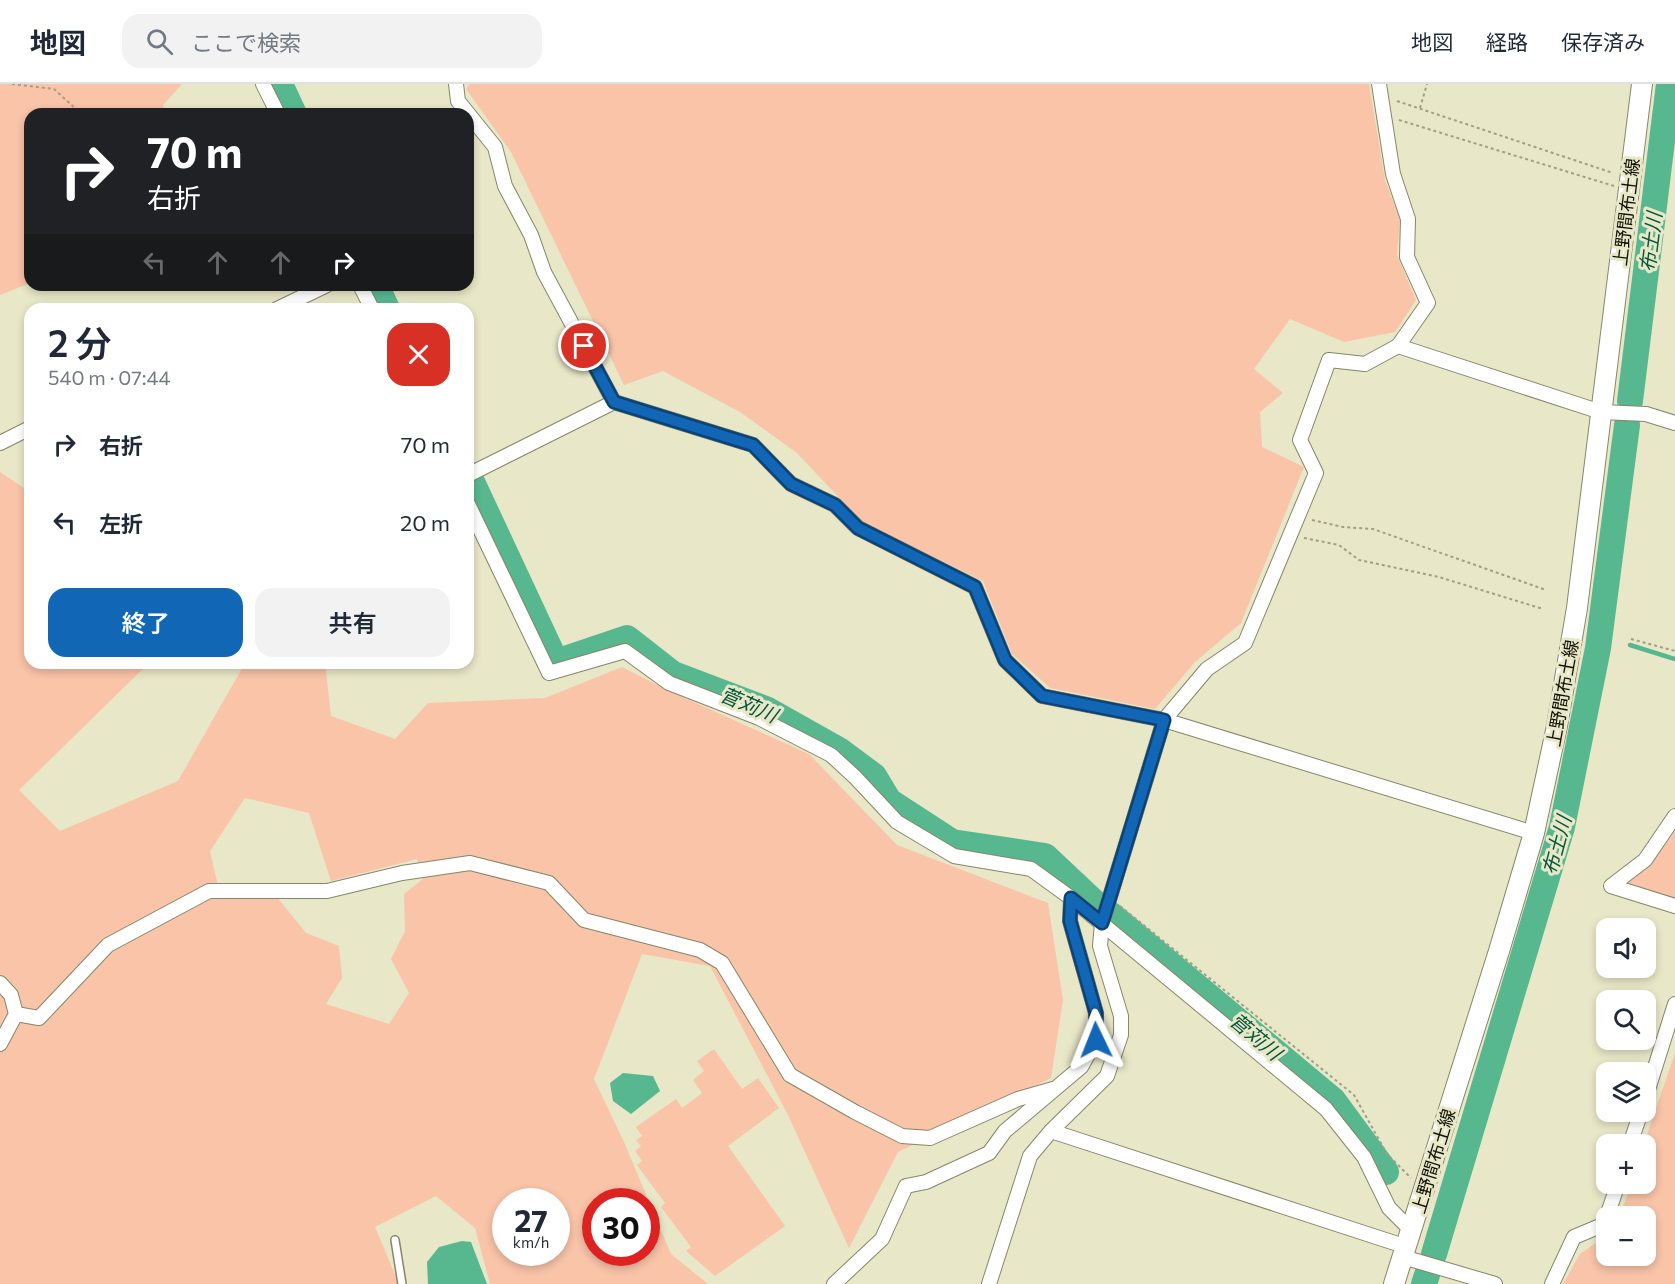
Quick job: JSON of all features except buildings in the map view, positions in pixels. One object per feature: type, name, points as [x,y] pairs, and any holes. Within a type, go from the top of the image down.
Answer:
[{"type":"main road","name":"上野間布土線","points":[[1394,1284],[1534,833],[1557,726],[1576,608],[1642,84]]},
{"type":"street","points":[[263,84],[275,108]]},
{"type":"street","points":[[456,84],[458,101],[464,108]]},
{"type":"street","points":[[989,1284],[1030,1156],[1051,1131],[1107,1076],[1121,1035],[1121,1016],[1100,946],[1102,923],[1164,720],[1207,669],[1245,643],[1316,473],[1300,440],[1329,360],[1365,364],[1398,346],[1428,303],[1407,257],[1408,219],[1393,174],[1379,84]]},
{"type":"street","points":[[474,121],[495,147],[505,186],[531,235],[544,272],[614,402]]},
{"type":"street","points":[[290,303],[315,291]]},
{"type":"street","points":[[1398,346],[1601,412],[1646,414],[1675,423]]},
{"type":"street","points":[[474,472],[614,402],[753,445],[791,484],[835,505],[858,528],[975,587],[1005,660],[1042,696],[1164,720],[1534,833]]},
{"type":"street","points":[[0,443],[24,431]]},
{"type":"street","points":[[474,517],[549,674],[625,651],[669,683],[759,718],[831,756],[855,777],[897,822],[954,856],[1031,869],[1102,923],[1326,1109],[1364,1157],[1407,1245]]},
{"type":"street","points":[[1675,816],[1645,860],[1611,886],[1675,906]]},
{"type":"street","points":[[16,1014],[39,1018],[108,945],[209,891],[327,891],[402,873],[470,863],[549,884],[584,920],[700,950],[722,963],[790,1075],[902,1136],[930,1138],[1018,1099],[1053,1089]]},
{"type":"street","points":[[834,1284],[882,1239],[906,1186],[926,1182],[989,1153],[1005,1131],[1081,1067],[1096,1040],[1096,1013],[1070,921],[1071,898]]},
{"type":"street","points":[[0,983],[11,995],[16,1014],[0,1044]]},
{"type":"street","points":[[1656,1064],[1675,1004]]},
{"type":"street","points":[[1051,1131],[1407,1245],[1495,1284]]},
{"type":"street","points":[[1552,1284],[1574,1238],[1596,1228]]},
{"type":"lane","points":[[395,1240],[402,1284]]},
{"type":"path","points":[[12,84],[54,89],[75,108]]},
{"type":"path","points":[[1420,108],[1427,84]]},
{"type":"path","points":[[1382,100],[1396,100],[1609,172],[1629,182]]},
{"type":"path","points":[[1384,116],[1608,185],[1629,182]]},
{"type":"path","points":[[1298,516],[1343,527],[1373,530],[1546,590]]},
{"type":"path","points":[[1290,534],[1339,545],[1359,560],[1439,577],[1543,609]]},
{"type":"path","points":[[1631,639],[1675,651]]},
{"type":"path","points":[[1110,898],[1354,1095],[1387,1154],[1424,1190]]},
{"type":"shaded area","points":[[0,84],[182,84],[163,105],[164,108],[24,108],[24,285],[0,295]]},
{"type":"shaded area","points":[[469,84],[1369,84],[1385,180],[1400,220],[1397,255],[1416,300],[1395,332],[1344,342],[1290,319],[1254,369],[1283,393],[1260,412],[1262,447],[1304,467],[1241,623],[1195,662],[1155,709],[1050,688],[1012,654],[983,581],[862,522],[797,453],[740,412],[663,371],[624,385],[511,152],[466,89]]},
{"type":"shaded area","points":[[0,472],[24,488],[24,669],[143,669],[19,790],[60,831],[178,781],[242,669],[326,669],[331,716],[395,739],[428,703],[545,698],[622,667],[665,689],[809,754],[897,845],[1048,903],[1063,1000],[1051,1078],[898,1152],[849,1248],[788,1115],[710,966],[642,954],[594,1079],[643,1188],[582,1188],[582,1266],[660,1266],[660,1228],[671,1254],[708,1284],[490,1284],[475,1228],[436,1196],[375,1227],[399,1284],[0,1284]],"holes":[[[245,798],[309,813],[331,881],[417,859],[423,879],[404,894],[405,931],[391,959],[409,993],[389,1024],[326,1004],[342,978],[339,946],[306,933],[268,886],[218,886],[210,851]]]},
{"type":"shaded area","points":[[1675,831],[1675,901],[1625,886],[1670,839]]},
{"type":"shaded area","points":[[714,1049],[742,1089],[758,1078],[779,1108],[728,1146],[785,1226],[715,1276],[686,1251],[691,1247],[661,1207],[665,1203],[660,1196],[660,1188],[654,1188],[637,1165],[642,1161],[635,1151],[641,1146],[636,1140],[642,1136],[636,1127],[676,1099],[682,1108],[702,1093],[693,1080],[704,1071],[697,1061]]},
{"type":"shaded area","points":[[1675,1053],[1675,1284],[1563,1284],[1580,1254],[1596,1243],[1596,1266],[1656,1266],[1656,1206],[1623,1206],[1628,1194],[1656,1194],[1656,1134],[1647,1134],[1651,1122],[1656,1122],[1656,1109]]},
{"type":"shaded area","points":[[623,1073],[653,1076],[660,1091],[631,1114],[613,1101],[610,1083]]},
{"type":"shaded area","points":[[462,1241],[471,1242],[487,1284],[428,1284],[427,1262],[439,1247]]},
{"type":"waterway","name":"菅苅川","points":[[280,84],[291,108]]},
{"type":"waterway","name":"布土川","points":[[1630,401],[1669,84]]},
{"type":"waterway","name":"菅苅川","points":[[379,291],[384,303]]},
{"type":"waterway","name":"布土川","points":[[1434,1254],[1562,827],[1598,648],[1627,425]]},
{"type":"waterway","name":"菅苅川","points":[[474,486],[556,662],[627,638],[673,674],[768,710],[839,750],[874,776],[889,801],[952,842],[1045,856],[1095,903]]},
{"type":"waterway","points":[[1630,645],[1675,659]]},
{"type":"waterway","name":"菅苅川","points":[[1110,914],[1333,1100],[1386,1172]]},
{"type":"waterway","name":"布土川","points":[[1424,1284],[1427,1275]]},
{"type":"route","points":[[584,346],[614,402],[753,445],[791,484],[835,505],[858,528],[975,587],[1005,660],[1042,696],[1164,720],[1102,923],[1071,898],[1070,921],[1096,1013],[1096,1040]]}]
